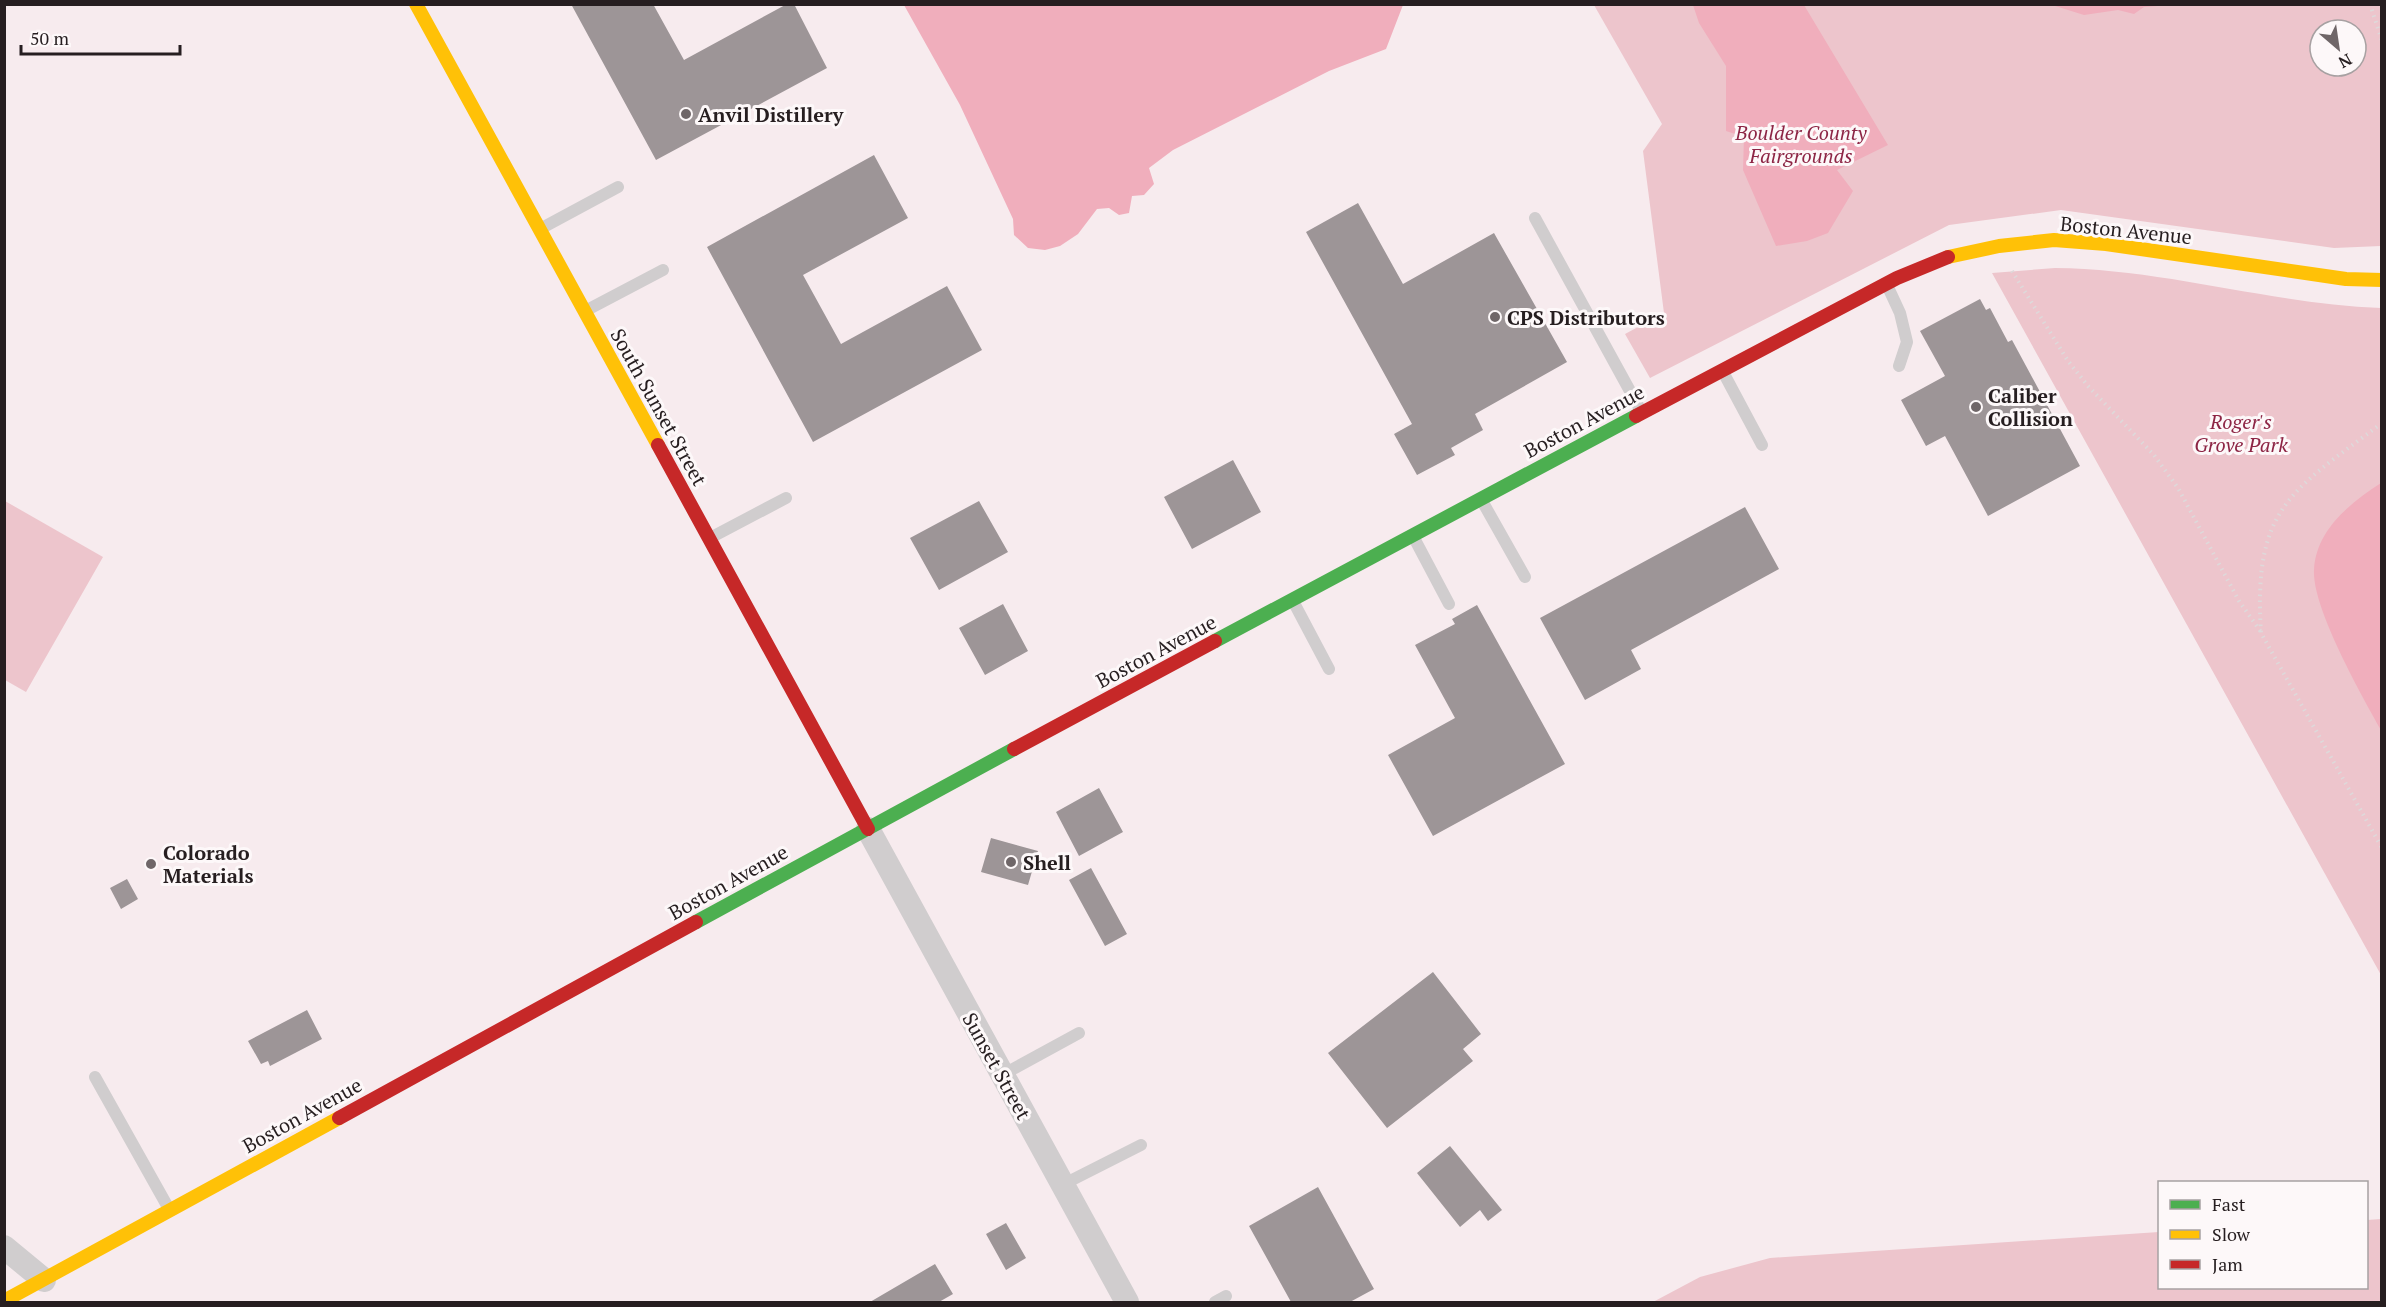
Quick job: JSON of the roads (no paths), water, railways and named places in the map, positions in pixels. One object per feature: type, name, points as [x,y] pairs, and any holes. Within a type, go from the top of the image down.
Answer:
[{"type":"street","name":"South Sunset Street","points":[[418,8],[868,829]]},
{"type":"street","name":"Boston Avenue","points":[[4,1301],[794,868],[1293,599],[1722,370],[1887,284],[1945,258],[2000,246],[2054,240],[2106,244],[2346,279],[2382,280]]},
{"type":"street","name":"Sunset Street","points":[[868,829],[1127,1302]]},
{"type":"street","points":[[4,1246],[44,1280]]},
{"type":"lane","points":[[418,8],[435,4]]},
{"type":"lane","points":[[540,229],[618,187]]},
{"type":"lane","points":[[1534,218],[1642,412]]},
{"type":"lane","points":[[584,311],[663,270]]},
{"type":"lane","points":[[1887,284],[1900,313],[1907,342],[1899,366]]},
{"type":"lane","points":[[1722,370],[1762,446]]},
{"type":"lane","points":[[709,538],[786,498]]},
{"type":"lane","points":[[1481,498],[1525,577]]},
{"type":"lane","points":[[1413,535],[1449,604]]},
{"type":"lane","points":[[1293,599],[1329,669]]},
{"type":"lane","points":[[1002,1075],[1079,1033]]},
{"type":"lane","points":[[95,1077],[170,1210]]},
{"type":"lane","points":[[1062,1185],[1141,1145]]},
{"type":"place","name":"Anvil Distillery","points":[[686,114]]},
{"type":"place","name":"CPS Distributors","points":[[1495,317]]},
{"type":"place","name":"Caliber Collision","points":[[1976,407]]},
{"type":"place","name":"Shell","points":[[1011,862]]},
{"type":"place","name":"Colorado Materials","points":[[151,864]]},
{"type":"park label","name":"Boulder County Fairgrounds","points":[[1801,144]]},
{"type":"park label","name":"Roger's Grove Park","points":[[2241,432]]}]
